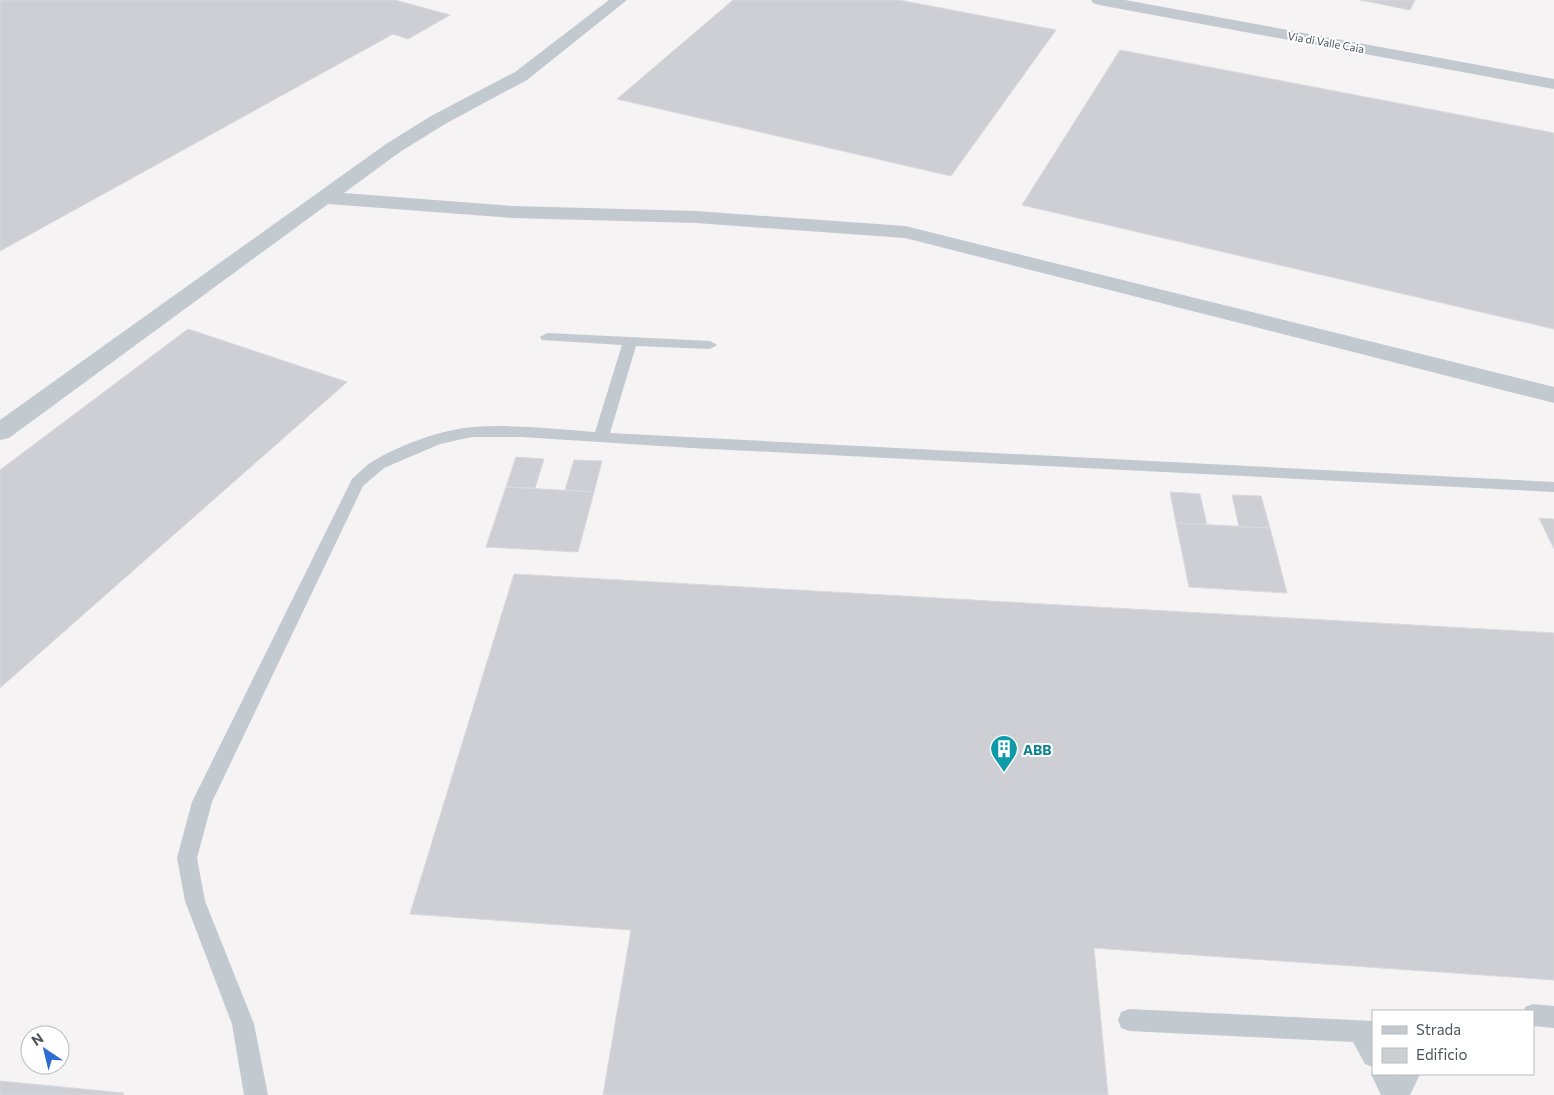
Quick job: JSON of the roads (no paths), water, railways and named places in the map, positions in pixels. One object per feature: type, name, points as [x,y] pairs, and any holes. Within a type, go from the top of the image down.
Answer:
[{"type":"street","points":[[0,432],[323,198],[423,128],[521,76],[619,0]]},
{"type":"street","name":"Via di Valle Caia","points":[[1099,0],[1554,84]]},
{"type":"street","points":[[323,198],[512,212],[696,217],[904,232],[1554,395]]},
{"type":"lane","points":[[547,338],[710,345]]},
{"type":"lane","points":[[601,437],[630,342]]},
{"type":"lane","points":[[256,1095],[244,1024],[195,901],[187,858],[202,802],[357,482],[379,464],[436,440],[472,432],[522,432],[1554,487]]},
{"type":"lane","points":[[1534,1015],[1554,1016]]},
{"type":"lane","points":[[1129,1020],[1366,1032],[1372,1053]]},
{"type":"lane","points":[[1383,1075],[1395,1095],[1409,1075]]},
{"type":"place","name":"ABB","points":[[1004,773]]}]
